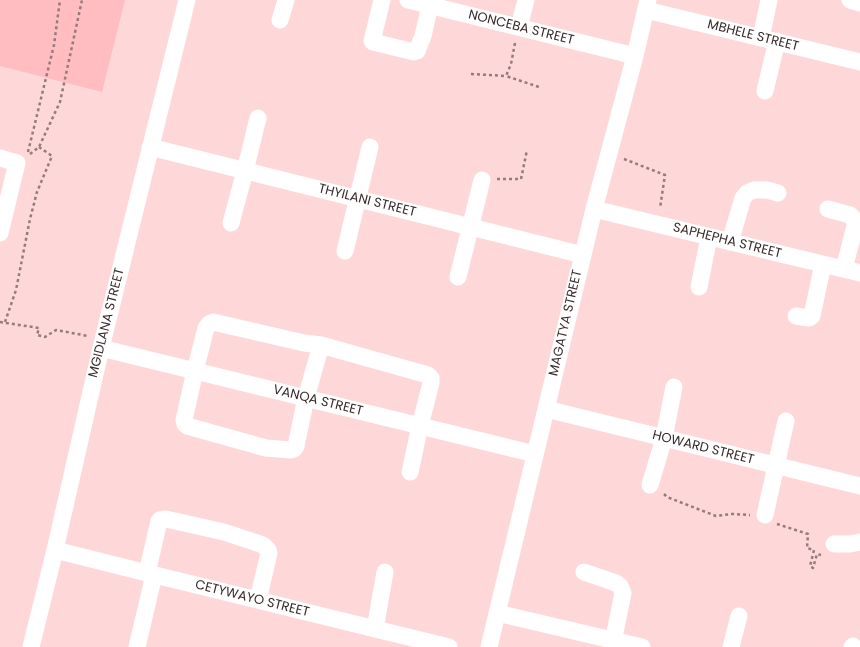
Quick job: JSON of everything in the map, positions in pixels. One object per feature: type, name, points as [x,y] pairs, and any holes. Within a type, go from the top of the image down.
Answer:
[{"type":"street","name":"MGIDLANA STREET","points":[[31,647],[55,550],[101,348],[187,0]]},
{"type":"street","points":[[280,20],[286,0]]},
{"type":"street","points":[[382,0],[372,41],[414,52],[417,51],[430,5]]},
{"type":"street","name":"NONCEBA STREET","points":[[408,0],[635,56]]},
{"type":"street","points":[[519,27],[526,0]]},
{"type":"street","points":[[765,90],[769,40],[769,0]]},
{"type":"street","points":[[850,0],[860,3]]},
{"type":"street","name":"MBHELE STREET","points":[[647,5],[769,40],[860,62]]},
{"type":"street","name":"MAGATYA STREET","points":[[489,647],[594,209],[635,56],[647,5]]},
{"type":"street","points":[[231,224],[258,118]]},
{"type":"street","name":"THYILANI STREET","points":[[150,147],[583,255]]},
{"type":"street","points":[[345,251],[370,147]]},
{"type":"street","points":[[0,158],[17,163],[0,233]]},
{"type":"street","points":[[458,278],[482,180]]},
{"type":"street","points":[[730,242],[742,198],[747,193],[754,190],[767,190],[778,193]]},
{"type":"street","name":"SAPHEPHA STREET","points":[[594,209],[852,271]]},
{"type":"street","points":[[828,209],[850,215],[855,221],[852,271]]},
{"type":"street","points":[[700,287],[709,237]]},
{"type":"street","points":[[796,316],[809,318],[812,316],[823,264]]},
{"type":"street","points":[[321,345],[306,398],[296,446],[294,449],[281,450],[266,448],[187,426],[184,422],[194,371],[206,328],[209,324],[213,322],[304,343],[321,345],[428,375],[431,378],[410,472]]},
{"type":"street","name":"VANQA STREET","points":[[101,348],[535,454]]},
{"type":"street","points":[[650,485],[664,438],[674,387]]},
{"type":"street","name":"HOWARD STREET","points":[[546,409],[860,486]]},
{"type":"street","points":[[765,515],[786,421]]},
{"type":"street","points":[[137,647],[160,520],[166,519],[224,532],[263,545],[269,552],[258,600]]},
{"type":"street","points":[[834,544],[850,544],[860,542]]},
{"type":"street","name":"CETYWAYO STREET","points":[[55,550],[449,647]]},
{"type":"street","points":[[376,629],[385,572]]},
{"type":"street","points":[[584,572],[616,583],[620,586],[623,593],[613,644]]},
{"type":"street","points":[[497,613],[613,644],[642,647]]},
{"type":"street","points":[[731,647],[739,616]]},
{"type":"path","points":[[60,0],[54,45],[27,156],[39,147],[60,102],[82,0]]},
{"type":"path","points":[[506,76],[511,64],[519,27]]},
{"type":"path","points":[[471,74],[506,76],[539,87]]},
{"type":"path","points":[[4,322],[16,290],[37,192],[52,156],[39,147]]},
{"type":"path","points":[[482,180],[521,178],[527,150]]},
{"type":"path","points":[[609,152],[665,175],[657,224]]},
{"type":"path","points":[[0,322],[39,328],[37,336],[45,337],[56,330],[90,336],[101,348]]},
{"type":"path","points":[[650,485],[667,497],[716,516],[732,514],[765,515],[769,522],[808,534],[807,548],[814,550],[810,566],[813,568],[817,554],[823,555],[827,542],[834,544]]},
{"type":"shaded area","points":[[0,0],[125,0],[102,92],[0,66]]}]
